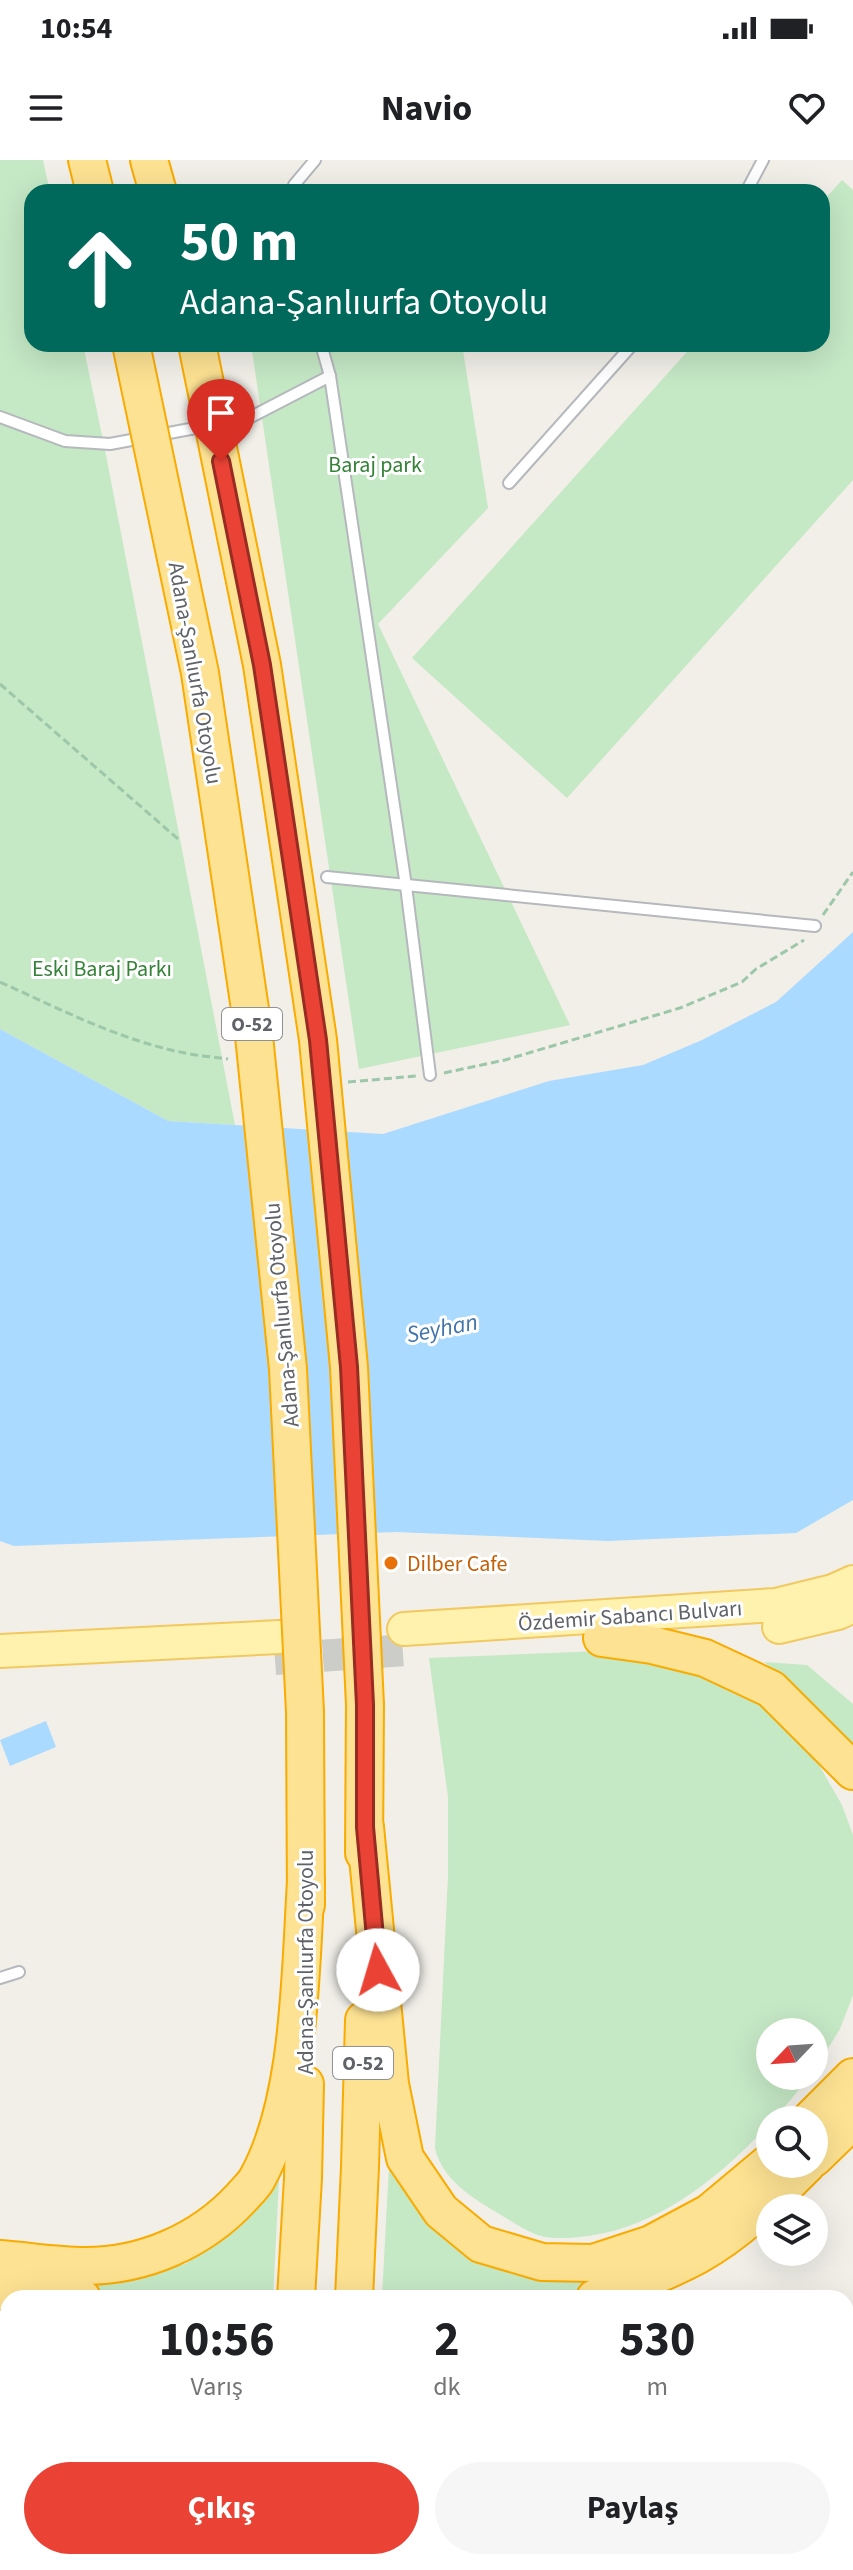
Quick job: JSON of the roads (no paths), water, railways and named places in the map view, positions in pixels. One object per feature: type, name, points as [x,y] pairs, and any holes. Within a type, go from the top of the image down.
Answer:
[{"type":"highway","points":[[87,160],[93,184]]},
{"type":"highway","points":[[149,160],[156,184]]},
{"type":"highway","name":"Adana-Şanlıurfa Otoyolu","points":[[133,352],[200,673],[254,1036],[288,1369],[305,1712],[303,2178],[296,2290]]},
{"type":"highway","name":"O-52","points":[[199,352],[262,665],[318,1040],[349,1367],[365,1705],[363,2060],[354,2290]]},
{"type":"highway","points":[[602,1638],[652,1645],[705,1658],[771,1689],[852,1772]]},
{"type":"highway","points":[[365,1827],[390,2084],[405,2158],[441,2211],[481,2244],[542,2262],[593,2263],[651,2244],[709,2213],[756,2174]]},
{"type":"highway","points":[[0,2259],[85,2266],[136,2260],[181,2245],[222,2218],[256,2181],[282,2121],[296,2030],[306,1882]]},
{"type":"highway","points":[[827,2106],[850,2087]]},
{"type":"highway","points":[[828,2130],[850,2087]]},
{"type":"highway","points":[[618,2290],[700,2254],[756,2214],[793,2178]]},
{"type":"main road","name":"Özdemir Sabancı Bulvarı","points":[[853,1582],[833,1591],[776,1605],[405,1640],[602,1638],[778,1627],[838,1613],[853,1606]]},
{"type":"main road","points":[[0,1651],[277,1648],[0,1673]]},
{"type":"lane","points":[[295,184],[315,160]]},
{"type":"lane","points":[[751,184],[763,160]]},
{"type":"lane","points":[[323,352],[330,376],[406,886],[430,1075]]},
{"type":"lane","points":[[509,483],[626,352]]},
{"type":"lane","points":[[0,417],[65,441],[110,444],[249,418],[330,376]]},
{"type":"lane","points":[[327,877],[815,926]]},
{"type":"lane","points":[[0,1978],[19,1972]]},
{"type":"water","name":"Seyhan","points":[[853,932],[853,1500],[796,1533],[608,1541],[396,1532],[14,1546],[0,1541],[0,1029],[168,1121],[383,1134],[549,1081],[643,1065],[702,1040],[776,1002]]},
{"type":"water","points":[[46,1721],[56,1747],[10,1766],[0,1740]]},
{"type":"tunnel","points":[[275,1659],[406,1650]]},
{"type":"place","name":"Dilber Cafe","points":[[391,1563]]},
{"type":"park label","name":"Baraj park","points":[[375,464]]},
{"type":"park label","name":"Eski Baraj Parkı","points":[[102,968]]}]
